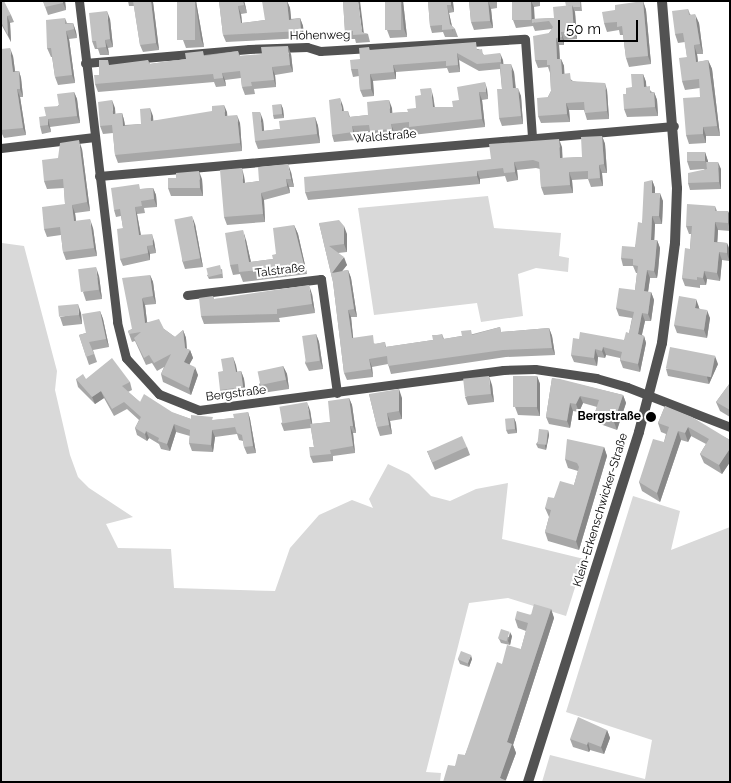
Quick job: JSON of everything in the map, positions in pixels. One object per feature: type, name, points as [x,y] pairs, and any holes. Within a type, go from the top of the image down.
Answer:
[{"type":"street","name":"Bergstraße","points":[[79,1],[117,322],[126,358],[147,384],[158,394],[199,410],[503,370],[535,369],[596,378],[650,395],[730,427]]},
{"type":"street","name":"Klein-Erkenschwicker-Straße","points":[[528,782],[650,395],[662,343],[675,243],[674,126],[662,1]]},
{"type":"street","name":"Höhenweg","points":[[85,63],[249,49],[307,48],[320,51],[529,39],[532,136]]},
{"type":"street","name":"Waldstraße","points":[[99,176],[532,136],[674,126]]},
{"type":"street","points":[[1,148],[94,137]]},
{"type":"street","name":"Talstraße","points":[[187,295],[320,279],[337,393]]},
{"type":"shaded area","points":[[488,196],[494,228],[561,233],[559,256],[569,258],[568,272],[536,268],[518,274],[523,316],[481,322],[477,303],[374,315],[358,208]]},
{"type":"shaded area","points":[[1,239],[2,243],[24,246],[57,371],[55,390],[70,455],[78,477],[89,488],[133,517],[106,524],[118,548],[171,549],[174,588],[275,591],[290,548],[319,515],[352,500],[373,508],[369,499],[388,464],[409,474],[431,496],[450,501],[476,489],[508,483],[502,539],[584,559],[566,616],[508,598],[469,603],[426,772],[441,773],[440,782],[1,782]]},
{"type":"shaded area","points":[[633,496],[680,511],[671,550],[730,527],[730,782],[542,782],[550,755],[645,779],[652,740],[566,712]]},
{"type":"building","points":[[1,1],[4,1],[11,15],[7,16],[8,35],[1,22]]},
{"type":"building","points":[[43,1],[63,1],[63,3],[45,7]]},
{"type":"building","points":[[133,1],[151,1],[156,43],[140,45]]},
{"type":"building","points":[[177,1],[195,1],[195,40],[177,40]]},
{"type":"building","points":[[219,1],[243,1],[244,5],[238,6],[241,23],[265,20],[262,1],[287,1],[289,20],[300,18],[301,31],[223,35]]},
{"type":"building","points":[[343,1],[358,1],[362,32],[368,34],[353,35],[353,31],[345,32]]},
{"type":"building","points":[[385,1],[401,1],[401,30],[385,30]]},
{"type":"building","points":[[428,1],[451,1],[451,5],[447,5],[450,24],[455,29],[442,30],[442,25],[430,26]]},
{"type":"building","points":[[469,1],[488,1],[490,21],[471,22]]},
{"type":"building","points":[[512,1],[531,1],[531,20],[512,20]]},
{"type":"building","points":[[565,1],[580,1],[580,7],[566,6]]},
{"type":"building","points":[[643,1],[648,56],[626,58],[622,26],[617,27],[617,22],[604,23],[602,12],[615,10],[615,5]]},
{"type":"building","points":[[572,5],[574,31],[561,32],[562,37],[556,38],[557,59],[561,59],[562,74],[570,73],[571,81],[605,83],[607,111],[585,113],[584,102],[566,103],[567,114],[538,116],[537,98],[548,97],[551,91],[550,65],[547,65],[547,60],[535,60],[533,36],[549,33],[553,27],[549,21],[532,23],[532,19],[554,18],[553,7]]},
{"type":"building","points":[[688,9],[689,15],[695,14],[700,44],[694,45],[696,62],[708,60],[717,126],[703,127],[703,134],[686,135],[683,98],[700,97],[699,79],[682,81],[679,58],[687,57],[683,33],[675,34],[672,11]]},
{"type":"building","points":[[107,11],[110,39],[105,40],[106,47],[97,48],[96,41],[92,41],[89,13]]},
{"type":"building","points":[[65,18],[65,24],[73,23],[74,29],[66,31],[72,75],[55,77],[51,48],[47,48],[46,20]]},
{"type":"building","points":[[476,42],[477,50],[482,49],[483,55],[500,53],[501,62],[477,64],[457,53],[458,65],[446,66],[446,61],[393,65],[394,72],[370,74],[371,89],[360,90],[358,69],[351,69],[350,60],[360,59],[359,48],[369,47],[369,50]]},
{"type":"building","points":[[288,46],[290,65],[272,67],[274,80],[251,82],[252,86],[242,87],[240,71],[222,73],[223,78],[214,79],[213,74],[95,84],[94,75],[99,75],[99,60],[108,60],[109,65],[148,60],[149,64],[186,59],[185,53],[203,51],[204,56],[238,51],[239,56],[262,54],[261,47]]},
{"type":"building","points":[[10,48],[13,72],[19,71],[20,89],[17,89],[23,128],[1,130],[1,49]]},
{"type":"building","points":[[500,64],[511,64],[513,88],[518,88],[521,116],[499,118],[497,89],[502,89]]},
{"type":"building","points":[[631,74],[643,74],[644,87],[650,86],[650,93],[654,92],[655,107],[624,109],[623,94],[626,94],[626,88],[632,87]]},
{"type":"building","points":[[485,82],[486,92],[479,92],[482,119],[409,127],[409,122],[391,124],[392,129],[370,131],[369,125],[352,126],[353,132],[332,135],[329,100],[340,98],[342,111],[348,111],[349,117],[368,115],[367,102],[386,100],[389,100],[390,113],[408,112],[407,109],[416,108],[415,96],[421,95],[420,89],[431,88],[433,107],[453,107],[452,101],[459,100],[457,87]]},
{"type":"building","points":[[74,92],[77,116],[48,119],[48,125],[40,126],[39,117],[46,116],[44,107],[59,106],[57,94]]},
{"type":"building","points":[[112,100],[113,114],[122,113],[123,126],[141,124],[140,109],[150,108],[151,121],[212,111],[212,106],[224,105],[225,116],[237,115],[240,143],[115,155],[112,125],[100,126],[98,102]]},
{"type":"building","points":[[281,104],[282,114],[273,115],[272,105]]},
{"type":"building","points":[[252,112],[260,112],[262,131],[280,129],[279,121],[315,117],[317,134],[255,141]]},
{"type":"building","points":[[602,136],[604,164],[599,165],[600,178],[588,179],[588,171],[569,172],[570,185],[541,187],[539,162],[533,160],[514,162],[515,172],[504,173],[503,168],[477,171],[477,176],[305,192],[304,177],[491,159],[489,144],[559,139],[560,158],[582,157],[581,137]]},
{"type":"building","points":[[79,140],[87,202],[72,205],[74,221],[90,219],[94,248],[63,252],[60,227],[44,229],[42,207],[65,204],[63,179],[44,181],[42,160],[58,158],[60,143]]},
{"type":"building","points":[[687,152],[705,152],[705,161],[687,161]]},
{"type":"building","points":[[706,162],[718,162],[719,182],[688,183],[688,173],[707,169]]},
{"type":"building","points":[[288,164],[291,179],[286,179],[287,186],[261,193],[263,214],[224,217],[220,170],[242,168],[243,183],[259,181],[258,167]]},
{"type":"building","points":[[199,171],[200,188],[168,188],[168,178],[176,178],[176,173]]},
{"type":"building","points":[[652,180],[652,193],[660,193],[659,216],[652,216],[651,240],[657,240],[655,263],[654,271],[647,270],[644,291],[651,292],[648,314],[642,313],[638,334],[644,336],[638,364],[620,360],[622,352],[603,347],[602,351],[595,349],[594,358],[571,355],[573,338],[579,339],[580,332],[624,340],[626,332],[629,333],[634,312],[616,308],[619,288],[635,290],[638,266],[633,265],[633,259],[621,258],[622,246],[635,247],[638,222],[642,223],[644,182]]},
{"type":"building","points":[[139,184],[140,189],[153,188],[154,199],[141,201],[142,206],[135,207],[139,235],[152,234],[153,245],[147,246],[148,253],[120,259],[117,229],[123,228],[120,209],[114,210],[111,188]]},
{"type":"building","points":[[687,204],[715,206],[715,211],[728,211],[728,223],[715,222],[714,242],[727,243],[727,253],[719,252],[717,273],[704,271],[703,278],[697,277],[697,280],[682,278],[685,248],[690,249],[692,226],[686,226]]},
{"type":"building","points":[[192,216],[200,258],[183,262],[174,219]]},
{"type":"building","points":[[339,220],[344,226],[344,244],[329,246],[344,257],[332,273],[348,270],[354,309],[348,310],[352,338],[373,335],[374,344],[385,342],[385,347],[433,340],[432,335],[442,334],[443,339],[462,336],[461,331],[471,330],[472,335],[500,327],[501,332],[549,328],[552,348],[503,350],[388,366],[387,356],[369,359],[371,369],[344,373],[333,282],[319,223]]},
{"type":"building","points":[[294,225],[304,265],[239,272],[238,264],[230,265],[225,233],[243,230],[249,262],[273,259],[272,255],[276,254],[273,228]]},
{"type":"building","points":[[220,265],[222,274],[208,277],[206,268]]},
{"type":"building","points":[[96,267],[99,290],[81,292],[78,269]]},
{"type":"building","points":[[150,275],[153,296],[142,298],[145,323],[159,319],[164,329],[175,337],[183,330],[185,348],[190,350],[184,362],[195,367],[189,388],[161,374],[171,354],[154,363],[149,355],[144,358],[134,338],[141,332],[129,334],[128,331],[132,329],[122,278]]},
{"type":"building","points":[[309,285],[312,304],[277,309],[277,314],[201,316],[199,298],[213,296],[214,299]]},
{"type":"building","points":[[679,296],[696,299],[695,308],[707,310],[704,330],[674,325]]},
{"type":"building","points":[[78,304],[79,315],[59,317],[58,306]]},
{"type":"building","points":[[100,311],[106,339],[89,342],[94,354],[86,357],[79,335],[86,333],[82,314]]},
{"type":"building","points":[[316,334],[320,361],[306,363],[302,336]]},
{"type":"building","points":[[670,347],[715,356],[711,377],[666,369]]},
{"type":"building","points":[[233,357],[236,372],[241,371],[243,387],[220,390],[218,372],[223,371],[221,359]]},
{"type":"building","points":[[112,358],[130,382],[122,386],[140,402],[144,394],[172,412],[191,419],[191,415],[213,417],[212,420],[234,418],[233,414],[248,412],[253,446],[244,447],[242,435],[237,433],[235,427],[212,430],[211,445],[189,443],[190,430],[174,424],[167,444],[158,441],[159,438],[146,431],[145,434],[135,428],[141,417],[124,402],[112,409],[101,391],[92,397],[76,379],[83,374],[86,379]]},
{"type":"building","points":[[283,366],[286,380],[260,385],[258,371]]},
{"type":"building","points":[[489,376],[491,394],[465,397],[463,379]]},
{"type":"building","points":[[513,376],[537,376],[537,407],[513,407]]},
{"type":"building","points":[[552,378],[623,395],[614,422],[594,415],[599,400],[580,396],[576,404],[570,403],[567,421],[546,417]]},
{"type":"building","points":[[730,383],[730,410],[716,402]]},
{"type":"building","points":[[399,389],[399,411],[387,413],[389,425],[377,427],[369,394]]},
{"type":"building","points":[[349,398],[353,426],[350,426],[353,446],[330,450],[331,454],[310,456],[309,447],[314,447],[310,424],[330,422],[328,401]]},
{"type":"building","points":[[307,402],[310,419],[282,424],[279,407]]},
{"type":"building","points":[[665,406],[692,417],[730,440],[730,451],[719,465],[700,454],[709,439],[688,427],[685,433],[678,431],[657,493],[639,482],[653,439],[664,442],[669,427],[658,423]]},
{"type":"building","points":[[514,418],[515,429],[506,430],[505,419]]},
{"type":"building","points":[[539,429],[548,430],[546,445],[537,444]]},
{"type":"building","points":[[462,436],[467,447],[432,462],[427,451]]},
{"type":"building","points":[[567,439],[604,447],[576,541],[545,532],[551,510],[545,508],[548,497],[554,498],[560,481],[574,485],[579,467],[577,463],[565,459]]},
{"type":"building","points":[[534,604],[551,609],[507,742],[512,744],[500,778],[507,782],[443,782],[448,765],[455,766],[458,754],[465,755],[497,662],[502,664],[507,645],[521,649],[528,623],[515,619],[517,611],[531,615]]},
{"type":"building","points":[[501,629],[510,632],[506,641],[498,639]]},
{"type":"building","points":[[461,651],[471,655],[468,663],[458,659]]},
{"type":"building","points":[[578,717],[607,730],[601,747],[588,742],[587,745],[570,739]]},
{"type":"place","name":"Bergstraße","points":[[651,417]]}]
